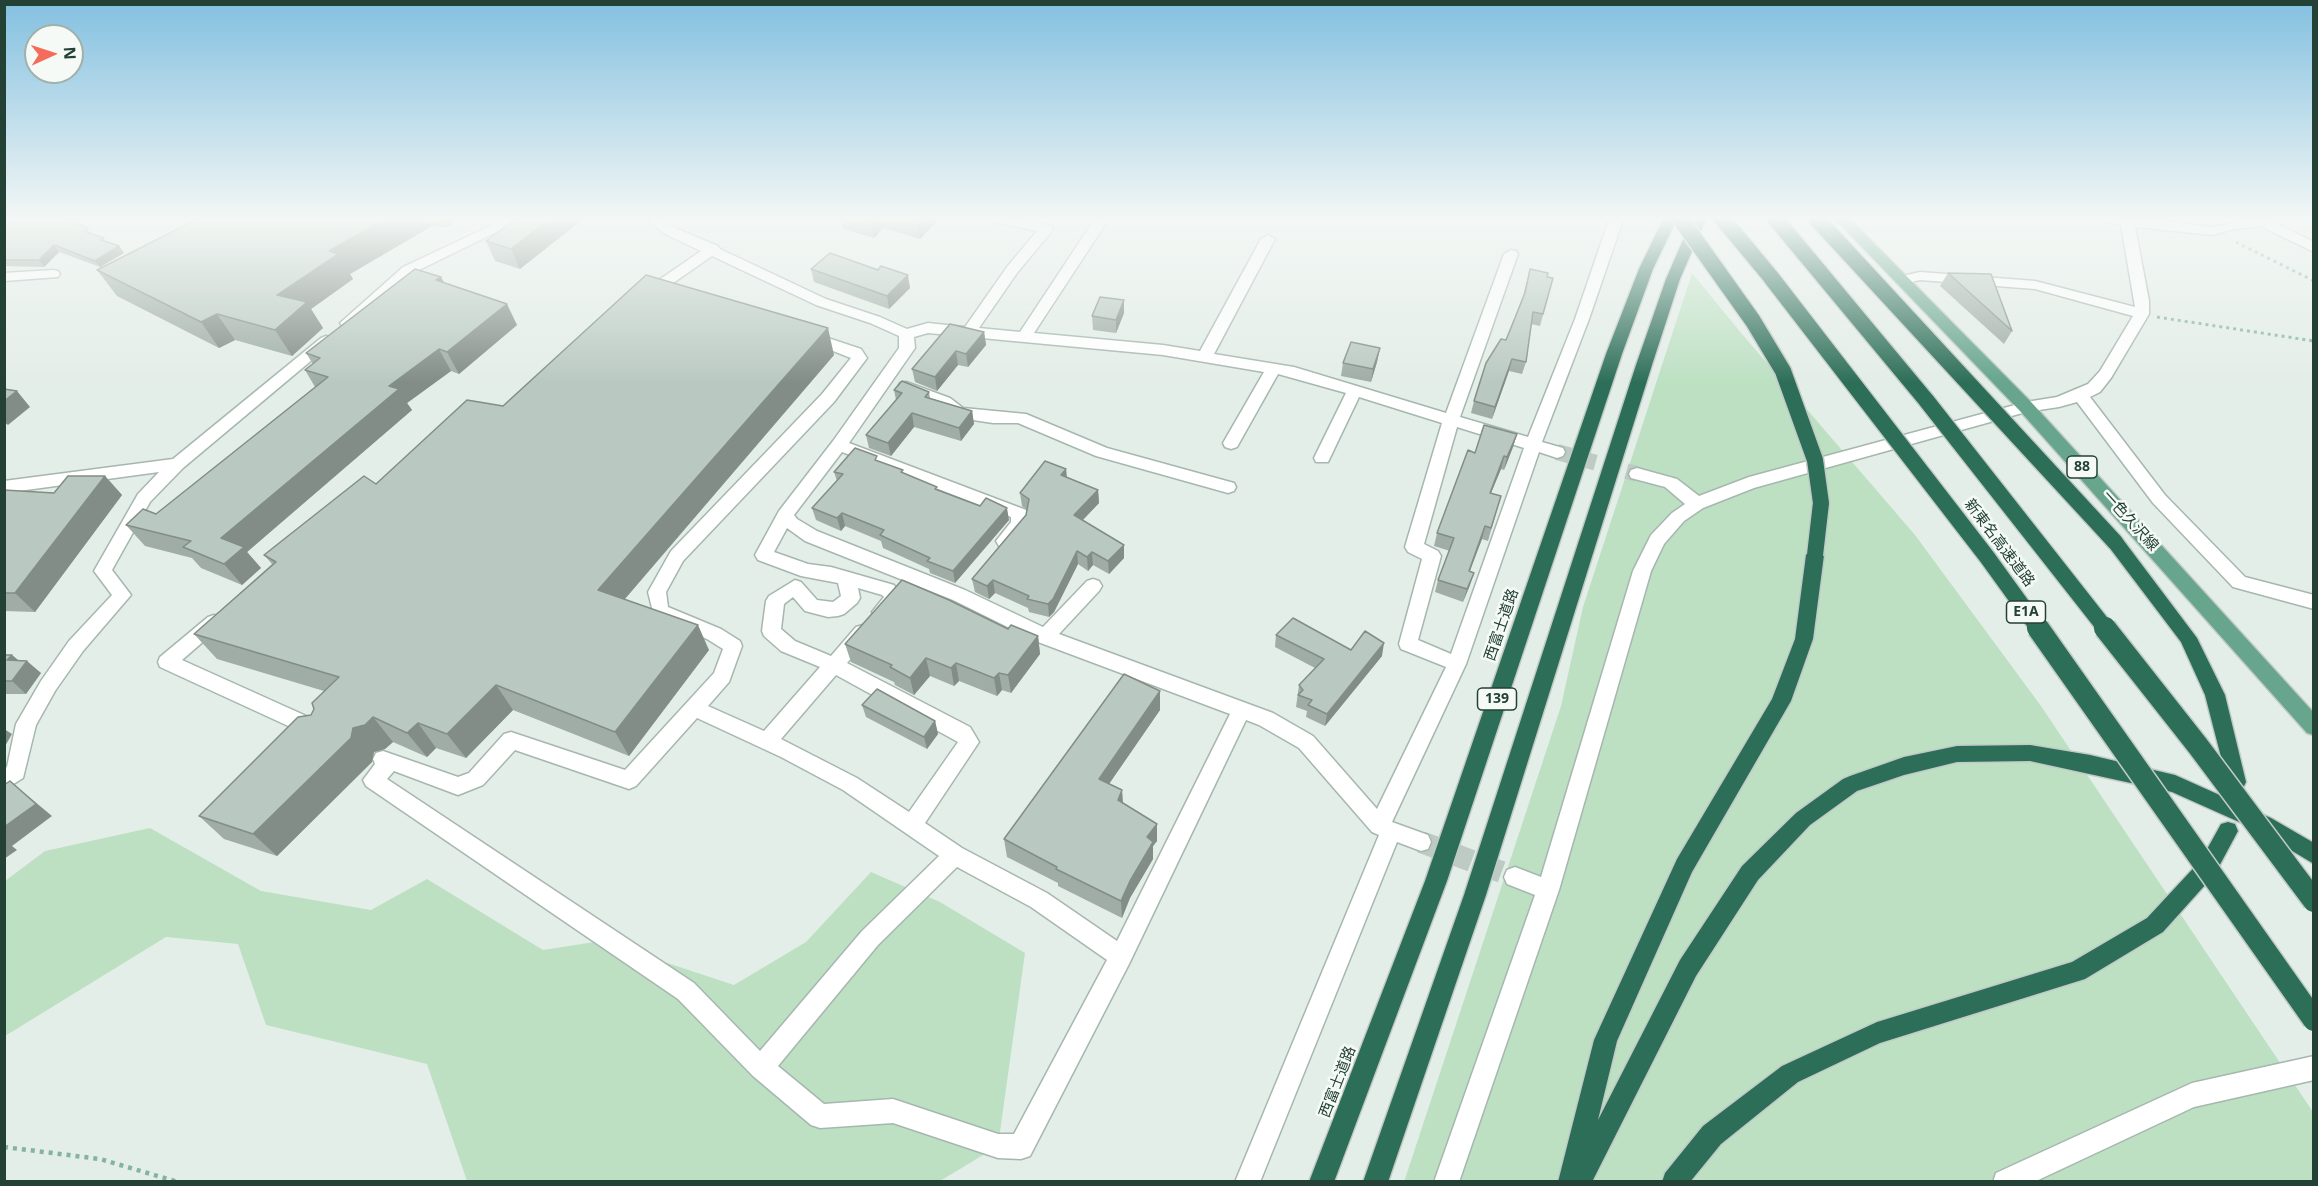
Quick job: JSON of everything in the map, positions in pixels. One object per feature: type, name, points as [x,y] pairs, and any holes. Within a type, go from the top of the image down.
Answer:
[{"type":"highway","name":"西富士道路","points":[[1321,1182],[1436,881],[1614,354],[1645,272]]},
{"type":"highway","name":"139","points":[[1375,1182],[1475,895],[1644,365],[1676,272]]},
{"type":"highway","points":[[1569,1182],[1606,1040],[1684,866],[1781,701],[1804,639],[1821,503],[1815,460],[1783,371],[1753,321],[1718,272]]},
{"type":"highway","name":"新東名高速道路","points":[[1766,272],[1987,557],[2313,1020]]},
{"type":"highway","name":"新東名高速道路","points":[[1820,272],[1934,409],[2198,746],[2313,900]]},
{"type":"highway","points":[[1866,272],[2115,543],[2188,638],[2215,695],[2236,782]]},
{"type":"highway","points":[[1579,1182],[1688,969],[1750,873],[1803,819],[1850,785],[1904,766],[1958,754],[2030,753],[2175,784],[2264,824],[2313,855]]},
{"type":"highway","points":[[1674,1182],[1712,1135],[1790,1074],[1877,1032],[2077,971],[2155,925],[2208,867],[2228,831]]},
{"type":"main road","name":"一色久沢線","points":[[1895,272],[2026,407],[2313,727]]},
{"type":"street","points":[[4,781],[16,772],[26,724],[48,686],[76,646],[122,595],[103,572],[144,498],[177,465],[405,272]]},
{"type":"street","points":[[628,309],[677,272]]},
{"type":"street","points":[[760,272],[820,302],[875,320],[906,334],[928,327],[1163,350],[1294,372],[1557,452]]},
{"type":"street","points":[[969,332],[1010,272]]},
{"type":"street","points":[[1024,337],[1066,272]]},
{"type":"street","points":[[1205,357],[1250,272]]},
{"type":"street","points":[[1457,664],[1408,644],[1432,556],[1414,547],[1451,421],[1504,272]]},
{"type":"street","points":[[1247,1182],[1385,828],[1457,664],[1533,446],[1598,272]]},
{"type":"street","points":[[1446,1182],[1548,890],[1642,571],[1657,540],[1678,517],[1697,504],[1758,480],[2026,407],[2059,402],[2094,388],[2106,374],[2142,314],[2136,272]]},
{"type":"street","points":[[4,277],[53,274]]},
{"type":"street","points":[[1903,280],[1920,276],[2035,285],[2142,314]]},
{"type":"street","points":[[655,287],[678,295]]},
{"type":"street","points":[[789,331],[856,352],[859,358],[828,398],[677,556],[657,592],[660,611],[714,634],[733,646],[722,677],[629,780],[512,740],[476,779],[458,786],[387,761],[373,780],[686,991],[760,1068],[820,1116],[893,1111],[999,1146],[1021,1147],[1121,957],[1242,709]]},
{"type":"street","points":[[767,741],[894,598],[888,590],[846,578],[807,571],[764,555],[785,515],[839,445],[907,348],[906,334]]},
{"type":"street","points":[[1231,443],[1273,369]]},
{"type":"street","points":[[885,379],[944,402],[959,413],[993,418],[1020,418],[1102,452],[1228,487]]},
{"type":"street","points":[[1322,458],[1354,392]]},
{"type":"street","points":[[2080,395],[2159,499],[2239,582],[2313,602]]},
{"type":"street","points":[[839,445],[1020,514],[1020,523],[997,550]]},
{"type":"street","points":[[4,487],[177,465]]},
{"type":"street","points":[[1637,474],[1671,483],[1697,504]]},
{"type":"street","points":[[785,515],[790,523],[811,536],[959,596],[1045,637],[1266,718],[1306,742],[1385,828],[1420,842]]},
{"type":"street","points":[[807,571],[795,587],[775,601],[771,631],[788,646],[834,665],[963,733],[969,742],[911,826]]},
{"type":"street","points":[[959,596],[974,577]]},
{"type":"street","points":[[795,587],[811,606],[828,610],[837,609],[851,598],[846,578]]},
{"type":"street","points":[[1045,637],[1093,586]]},
{"type":"street","points":[[229,609],[167,662],[323,732]]},
{"type":"street","points":[[693,708],[767,741],[850,784],[955,855],[1039,900],[1121,957]]},
{"type":"street","points":[[760,1068],[870,938],[955,855]]},
{"type":"street","points":[[1515,877],[1548,890]]},
{"type":"street","points":[[2005,1182],[2192,1095],[2313,1068]]},
{"type":"path","points":[[2296,272],[2313,281]]},
{"type":"path","points":[[2142,314],[2313,341]]},
{"type":"path","points":[[4,1147],[100,1159],[178,1182]]},
{"type":"green space","points":[[1692,273],[1915,535],[2041,706],[2313,1112],[2313,1181],[1404,1182],[1561,706],[1583,607]]},
{"type":"green space","points":[[150,828],[261,891],[371,910],[427,879],[543,950],[601,941],[734,985],[806,942],[871,872],[940,902],[1025,953],[998,1146],[940,1181],[467,1181],[427,1064],[266,1025],[238,944],[166,937],[5,1036],[5,881],[45,851]]},
{"type":"building","points":[[102,272],[311,272],[277,295],[307,302],[275,330],[217,314],[201,322]]},
{"type":"building","points":[[411,272],[426,272],[441,277],[436,280],[507,304],[447,352],[439,349],[389,386],[399,389],[221,538],[244,547],[224,564],[183,547],[191,541],[126,525],[143,509],[156,514],[328,377],[305,370],[320,358],[306,353]]},
{"type":"building","points":[[820,272],[900,272],[908,275],[887,296]]},
{"type":"building","points":[[1529,272],[1548,273],[1547,277],[1553,278],[1543,314],[1533,312],[1526,362],[1512,359],[1495,407],[1474,401],[1486,363],[1501,339],[1506,340],[1525,293]]},
{"type":"building","points":[[1948,273],[1991,274],[2012,331]]},
{"type":"building","points":[[646,275],[828,328],[598,590],[698,625],[615,732],[496,685],[447,734],[418,723],[407,733],[373,717],[365,725],[353,728],[351,738],[253,834],[199,816],[298,717],[311,715],[314,709],[312,703],[339,677],[194,634],[276,562],[264,555],[364,476],[376,484],[467,400],[503,406]]},
{"type":"building","points":[[1100,297],[1124,300],[1116,320],[1092,316]]},
{"type":"building","points":[[950,324],[984,332],[966,354],[956,351],[935,377],[912,369]]},
{"type":"building","points":[[1351,342],[1380,348],[1373,369],[1343,363]]},
{"type":"building","points":[[902,381],[929,392],[925,397],[972,411],[959,428],[912,413],[888,443],[866,435],[902,393],[894,390]]},
{"type":"building","points":[[4,389],[17,391],[4,401]]},
{"type":"building","points":[[1484,425],[1517,434],[1507,457],[1504,456],[1490,493],[1501,496],[1491,528],[1485,526],[1469,571],[1474,573],[1467,589],[1438,580],[1454,538],[1437,533],[1468,450],[1475,453]]},
{"type":"building","points":[[855,448],[877,456],[875,460],[903,470],[901,472],[937,487],[935,489],[980,506],[986,498],[1007,508],[953,571],[927,561],[930,558],[880,535],[884,530],[842,513],[837,518],[812,508],[843,474],[834,472]]},
{"type":"building","points":[[1045,461],[1066,469],[1061,475],[1098,490],[1074,515],[1124,545],[1108,561],[1092,552],[1087,557],[1077,551],[1053,599],[1048,604],[1027,599],[1029,596],[993,580],[987,586],[972,579],[1026,515],[1029,499],[1020,493]]},
{"type":"building","points":[[68,476],[105,476],[15,593],[4,593],[4,490],[54,493]]},
{"type":"building","points":[[902,580],[1008,629],[1011,625],[1038,636],[1008,675],[999,673],[994,678],[956,663],[951,668],[926,658],[910,678],[890,667],[892,665],[845,644]]},
{"type":"building","points":[[1293,618],[1351,650],[1365,631],[1384,643],[1327,714],[1308,705],[1312,700],[1298,695],[1303,690],[1299,685],[1324,659],[1276,635]]},
{"type":"building","points":[[4,655],[12,655],[7,660],[27,661],[12,681],[4,681]]},
{"type":"building","points":[[1124,674],[1160,691],[1099,779],[1122,790],[1118,800],[1157,824],[1147,837],[1153,842],[1121,901],[1056,869],[1057,867],[1004,839]]},
{"type":"building","points":[[877,689],[935,721],[924,737],[862,705]]},
{"type":"building","points":[[10,781],[36,804],[4,827],[4,785]]},
{"type":"tunnel","points":[[1557,452],[1637,474]]},
{"type":"tunnel","points":[[1421,842],[1515,877]]}]
